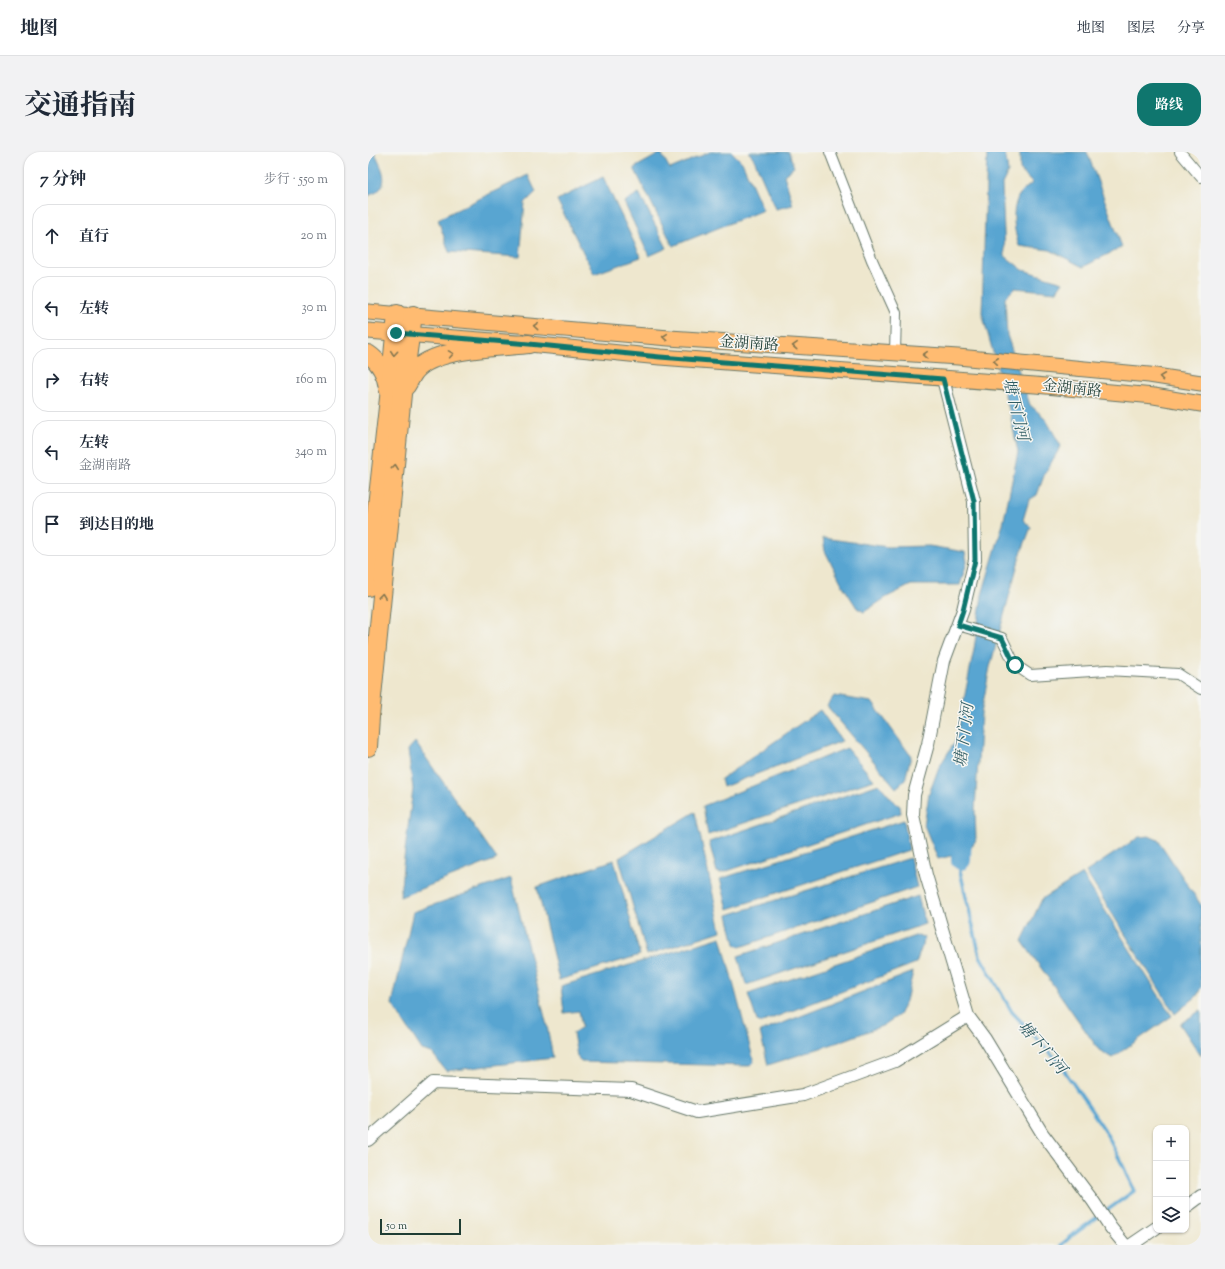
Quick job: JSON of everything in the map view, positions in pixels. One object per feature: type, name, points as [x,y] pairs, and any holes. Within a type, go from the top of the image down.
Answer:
[{"type":"highway","points":[[368,747],[396,396],[405,315]]},
{"type":"highway","points":[[368,587],[396,396],[414,372],[429,360],[464,352],[529,344]]},
{"type":"highway","points":[[368,354],[379,362],[388,384],[396,396]]},
{"type":"main road","name":"金湖南路","points":[[368,312],[669,338],[964,357],[1149,375],[1201,383]]},
{"type":"main road","name":"金湖南路","points":[[368,331],[529,344],[660,357],[1035,385],[1154,396],[1201,404]]},
{"type":"street","points":[[830,152],[872,260],[896,314],[895,353]]},
{"type":"street","points":[[1180,152],[1201,178]]},
{"type":"street","points":[[943,379],[974,501],[975,560],[963,610],[944,661],[928,744],[914,795],[913,815],[926,875],[968,1016],[985,1039],[1042,1133],[1125,1245]]},
{"type":"street","points":[[958,625],[1002,638],[1015,665],[1030,675],[1106,670],[1178,674],[1201,689]]},
{"type":"street","points":[[368,1140],[433,1083],[631,1090],[697,1112],[803,1095],[895,1061],[968,1016]]},
{"type":"street","points":[[1189,1205],[1201,1196]]},
{"type":"street","points":[[1131,1245],[1153,1230]]},
{"type":"water","points":[[368,152],[374,152],[381,166],[384,181],[377,192],[368,196]]},
{"type":"water","points":[[710,152],[732,152],[742,162],[763,210],[673,246],[634,168],[661,153],[670,169]]},
{"type":"water","points":[[748,152],[789,152],[794,167],[784,175],[793,205],[776,209],[753,157]]},
{"type":"water","points":[[987,152],[1005,152],[1008,172],[1002,184],[1005,256],[1023,270],[1063,282],[1056,292],[1015,288],[1005,298],[1007,335],[1030,405],[1045,418],[1061,446],[1045,473],[1037,495],[1029,500],[1023,520],[1031,527],[1020,556],[990,667],[981,714],[975,809],[976,840],[968,852],[938,859],[924,825],[929,794],[939,767],[956,740],[974,649],[982,595],[1003,524],[1018,452],[1010,413],[982,313]]},
{"type":"water","points":[[1020,152],[1087,152],[1122,247],[1083,267],[1050,250],[1019,246],[1015,228],[1014,209],[1019,195],[1032,183],[1020,170]]},
{"type":"water","points":[[528,175],[536,192],[525,203],[520,257],[449,252],[438,219]]},
{"type":"water","points":[[603,177],[641,257],[594,274],[557,200]]},
{"type":"water","points":[[639,193],[667,248],[649,256],[624,202]]},
{"type":"water","points":[[823,538],[888,547],[929,546],[965,552],[967,562],[960,585],[911,585],[887,597],[864,612],[857,608],[843,586],[825,551]]},
{"type":"water","points":[[834,696],[872,702],[911,756],[905,780],[896,788],[827,706]]},
{"type":"water","points":[[820,710],[842,741],[723,787],[721,779]]},
{"type":"water","points":[[415,742],[497,859],[400,897],[413,789],[408,750]]},
{"type":"water","points":[[847,748],[874,780],[708,835],[703,806]]},
{"type":"water","points":[[879,784],[894,802],[900,806],[901,813],[721,873],[717,872],[709,842]]},
{"type":"water","points":[[695,812],[721,931],[647,955],[619,858]]},
{"type":"water","points":[[904,820],[909,850],[728,909],[720,879]]},
{"type":"water","points":[[1149,836],[1158,840],[1201,905],[1201,987],[1197,996],[1175,1014],[1086,872],[1139,837]]},
{"type":"water","points":[[910,858],[917,887],[740,947],[735,944],[728,915]]},
{"type":"water","points":[[614,860],[640,955],[559,980],[537,887]]},
{"type":"water","points":[[1082,874],[1172,1016],[1112,1058],[1099,1050],[1022,941],[1042,899]]},
{"type":"water","points":[[511,878],[547,1026],[553,1058],[446,1071],[432,1053],[422,1050],[392,1004],[413,912]]},
{"type":"water","points":[[918,896],[925,924],[746,985],[738,956]]},
{"type":"water","points":[[918,935],[925,938],[916,963],[760,1023],[757,1021],[748,994]]},
{"type":"water","points":[[721,937],[754,1062],[749,1066],[581,1062],[577,1056],[573,1033],[582,1027],[579,1011],[564,1013],[561,986]]},
{"type":"water","points":[[913,972],[906,1001],[899,1015],[882,1026],[768,1065],[760,1032]]},
{"type":"water","points":[[1201,1010],[1201,1056],[1180,1024]]},
{"type":"waterway","name":"塘下门河","points":[[961,860],[962,826]]},
{"type":"waterway","name":"塘下门河","points":[[961,860],[960,871],[980,956],[1012,1012],[1057,1060],[1104,1129],[1134,1191],[1061,1245]]},
{"type":"route","points":[[396,333],[660,357],[943,379],[949,409],[974,501],[975,560],[958,625],[1002,638],[1015,665]]}]
